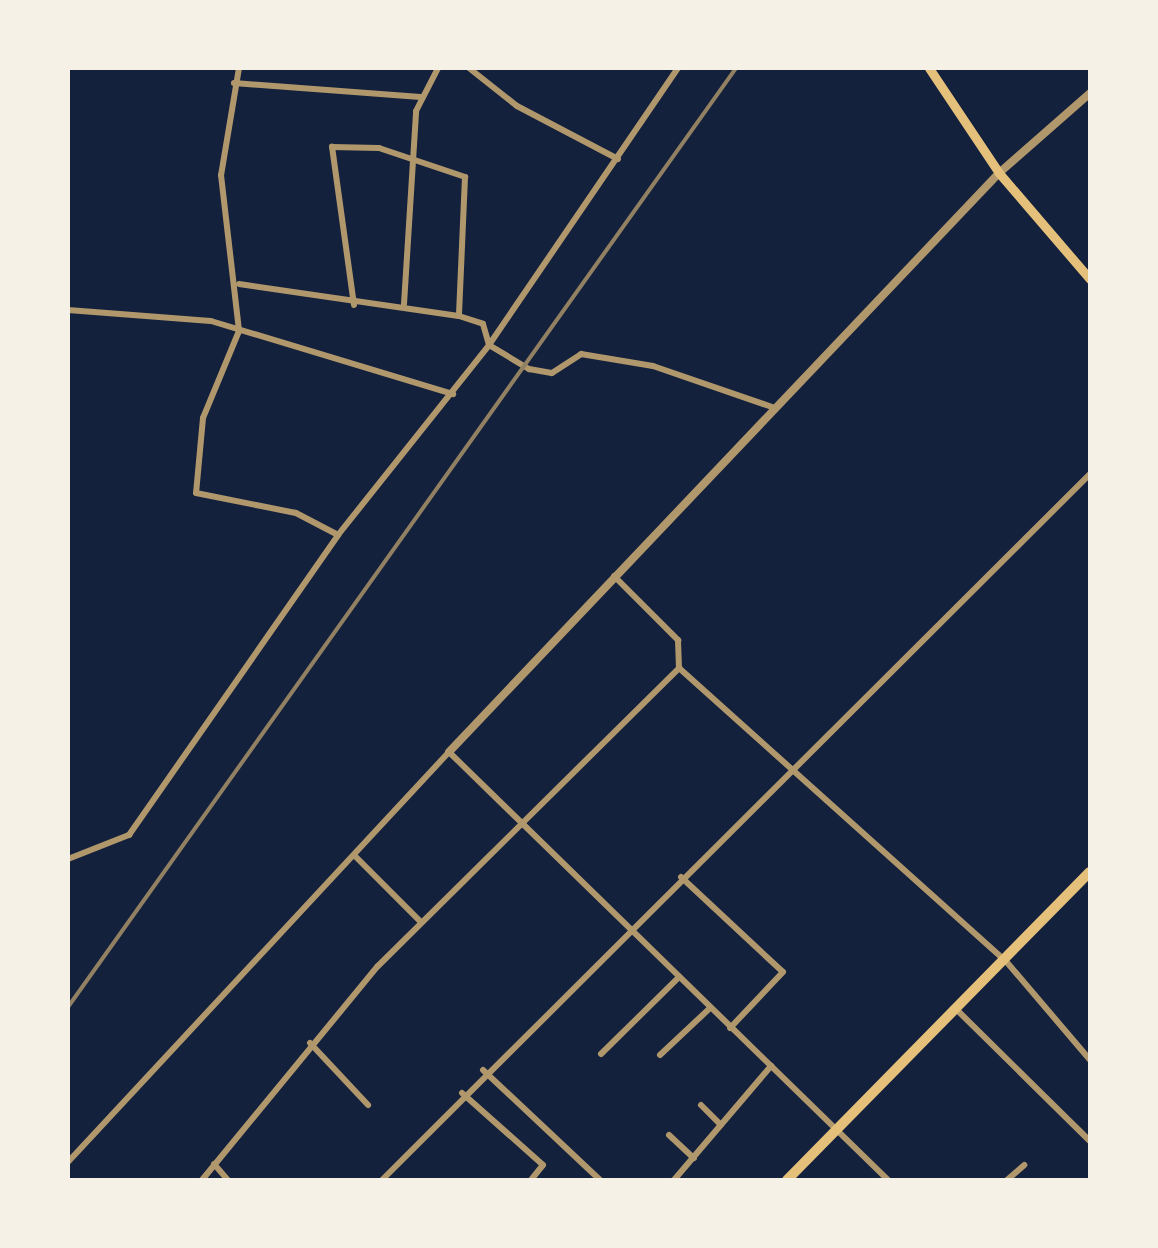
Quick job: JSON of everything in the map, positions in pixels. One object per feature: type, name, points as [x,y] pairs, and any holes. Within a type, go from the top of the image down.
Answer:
[{"type":"main road","points":[[929,68],[999,173],[1090,279]]},
{"type":"main road","points":[[787,1180],[1090,872]]},
{"type":"street","points":[[239,68],[220,175],[239,284],[239,331],[203,418],[196,493],[296,513],[338,535]]},
{"type":"street","points":[[404,304],[412,158],[420,97],[438,68]]},
{"type":"street","points":[[469,68],[518,106],[618,159]]},
{"type":"street","points":[[68,860],[130,836],[338,535],[454,394],[489,345],[678,68]]},
{"type":"street","points":[[234,83],[420,97]]},
{"type":"street","points":[[68,1162],[772,407],[999,173],[1090,94]]},
{"type":"street","points":[[354,305],[332,148],[412,158],[465,177],[460,316]]},
{"type":"street","points":[[239,284],[354,305],[404,304],[460,316],[483,324],[489,345]]},
{"type":"street","points":[[68,310],[153,312],[239,331],[454,394]]},
{"type":"street","points":[[489,345],[552,372],[581,354],[653,366],[772,407]]},
{"type":"street","points":[[387,1179],[484,1070],[1090,474]]},
{"type":"street","points":[[614,576],[678,640],[679,668],[789,774],[1005,960],[1090,1060]]},
{"type":"street","points":[[202,1180],[310,1042],[421,922],[679,668]]},
{"type":"street","points":[[449,752],[624,930],[838,1126],[888,1180]]},
{"type":"street","points":[[355,856],[421,922]]},
{"type":"street","points":[[681,877],[782,972],[730,1028]]},
{"type":"street","points":[[601,1054],[677,979]]},
{"type":"street","points":[[660,1055],[709,1009]]},
{"type":"street","points":[[956,1009],[1090,1141]]},
{"type":"street","points":[[310,1042],[368,1105]]},
{"type":"street","points":[[674,1180],[772,1066]]},
{"type":"street","points":[[484,1070],[600,1180]]},
{"type":"street","points":[[462,1093],[544,1166],[531,1180]]},
{"type":"street","points":[[701,1105],[721,1125]]},
{"type":"street","points":[[669,1135],[694,1158]]},
{"type":"street","points":[[214,1164],[228,1180]]},
{"type":"street","points":[[1007,1180],[1024,1165]]},
{"type":"railway","points":[[68,1007],[736,68]]}]
